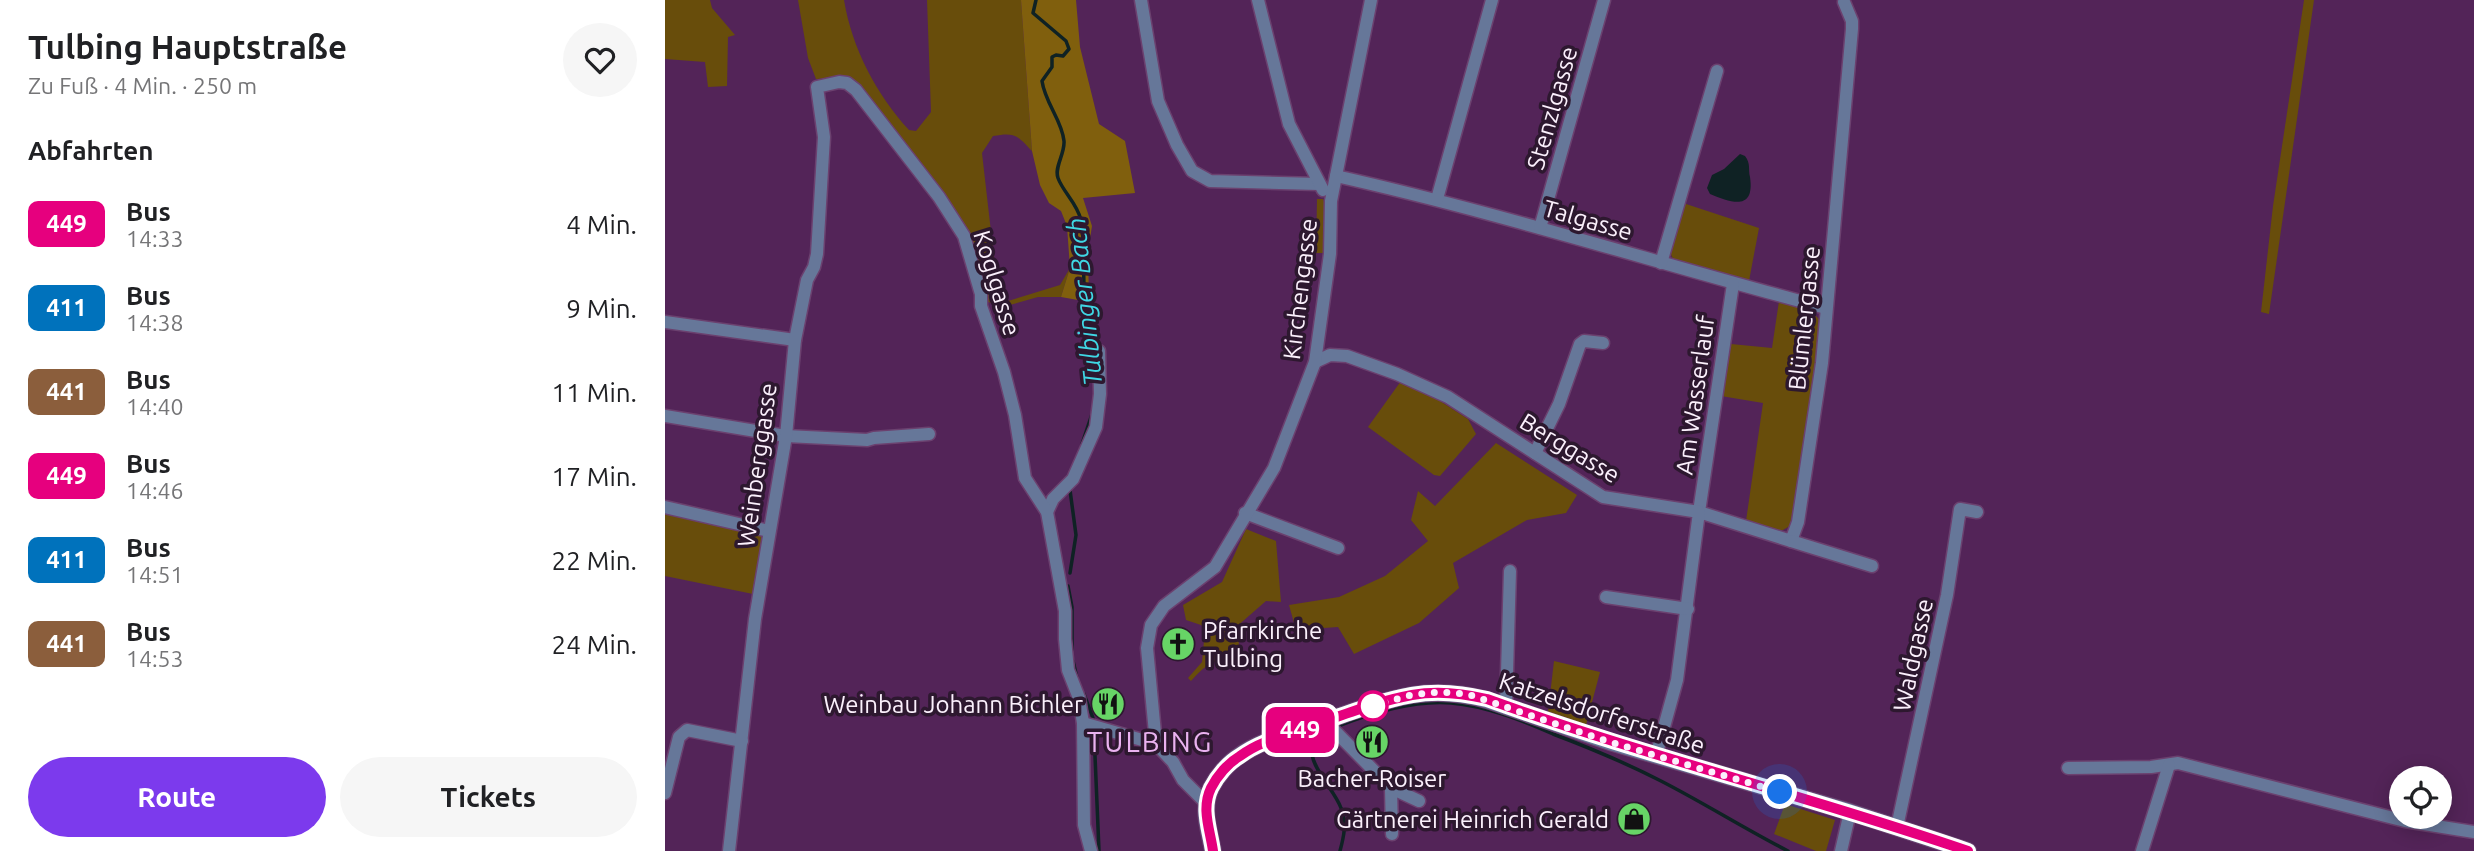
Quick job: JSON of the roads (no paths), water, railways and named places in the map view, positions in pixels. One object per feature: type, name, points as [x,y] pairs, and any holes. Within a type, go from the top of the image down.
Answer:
[{"type":"street","points":[[1141,0],[1158,101],[1192,172],[1210,181],[1319,184]]},
{"type":"street","points":[[1258,0],[1289,124],[1319,184],[1331,201]]},
{"type":"street","name":"Kirchengasse","points":[[1156,744],[1147,648],[1151,625],[1164,606],[1215,567],[1274,468],[1315,362],[1330,254],[1331,201],[1371,0]]},
{"type":"street","points":[[1437,199],[1492,0]]},
{"type":"street","name":"Stenzlgasse","points":[[1540,228],[1604,0]]},
{"type":"street","name":"Blümlergasse","points":[[1791,541],[1798,522],[1822,363],[1852,29],[1844,2]]},
{"type":"street","points":[[1661,263],[1717,71]]},
{"type":"street","name":"Koglgasse","points":[[817,88],[839,82],[847,83],[856,90],[939,197],[964,236],[981,294],[984,319],[1004,372],[1016,415],[1025,478],[1047,512]]},
{"type":"street","name":"Weinberggasse","points":[[729,851],[755,619],[786,436],[795,340],[807,280],[817,254],[824,137],[817,88]]},
{"type":"street","name":"Talgasse","points":[[1336,176],[1437,199],[1826,308]]},
{"type":"street","name":"Am Wasserlauf","points":[[1699,512],[1733,284]]},
{"type":"street","points":[[665,322],[795,340]]},
{"type":"street","points":[[1535,453],[1559,404],[1580,344],[1584,341],[1603,343]]},
{"type":"street","points":[[1091,851],[1084,825],[1083,723],[1079,698],[1068,670],[1065,611],[1047,512],[1053,499],[1073,479],[1096,427],[1100,394],[1099,351]]},
{"type":"street","name":"Berggasse","points":[[1315,362],[1330,355],[1347,356],[1397,373],[1448,397],[1603,497],[1699,512]]},
{"type":"street","points":[[665,416],[786,436],[867,440],[929,435]]},
{"type":"street","points":[[665,507],[769,531]]},
{"type":"street","name":"Waldgasse","points":[[1898,827],[1947,595],[1960,509],[1977,512]]},
{"type":"street","points":[[1656,756],[1677,680],[1699,512],[1872,566]]},
{"type":"street","points":[[1245,513],[1338,548]]},
{"type":"street","points":[[1506,706],[1510,571]]},
{"type":"street","points":[[1606,597],[1688,609]]},
{"type":"street","name":"Katzelsdorferstraße","points":[[1206,803],[1219,776],[1239,756],[1271,740],[1411,695],[1438,692],[1467,694],[1656,756],[1850,812],[1968,851]]},
{"type":"street","points":[[1325,722],[1391,788],[1419,801]]},
{"type":"street","points":[[1083,723],[1156,744],[1173,762],[1183,780],[1206,803],[1213,851]]},
{"type":"street","points":[[665,793],[679,737],[687,730],[742,741]]},
{"type":"street","points":[[2068,768],[2151,767],[2178,763],[2405,821],[2474,832]]},
{"type":"street","points":[[2142,851],[2169,765]]},
{"type":"street","points":[[1391,788],[1392,834]]},
{"type":"street","points":[[1841,851],[1850,812]]},
{"type":"waterway","name":"Tulbinger Bach","points":[[1036,0],[1033,13],[1066,41],[1069,49],[1063,56],[1052,57],[1052,67],[1042,81],[1046,97],[1063,133],[1058,178],[1081,220],[1085,295],[1094,365]]},
{"type":"waterway","name":"Tulbinger Bach","points":[[1082,444],[1092,414]]},
{"type":"waterway","name":"Tulbinger Bach","points":[[1070,490],[1076,535],[1070,573]]},
{"type":"waterway","name":"Tulbinger Bach","points":[[1068,586],[1072,607],[1072,650]]},
{"type":"waterway","name":"Tulbinger Bach","points":[[1073,661],[1077,678]]},
{"type":"waterway","name":"Tulbinger Bach","points":[[1084,694],[1093,718]]},
{"type":"waterway","points":[[1336,727],[1378,712],[1422,704],[1451,703],[1490,710],[1635,768],[1788,851]]},
{"type":"waterway","points":[[1329,730],[1317,738],[1312,747],[1312,756],[1343,814],[1344,830],[1340,851]]},
{"type":"waterway","name":"Tulbinger Bach","points":[[1094,732],[1099,851]]},
{"type":"place","name":"Pfarrkirche Tulbing","points":[[1178,644]]},
{"type":"place","name":"Weinbau Johann Bichler","points":[[1108,704]]},
{"type":"place","name":"Bacher-Roiser","points":[[1372,742]]},
{"type":"place","name":"Gärtnerei Heinrich Gerald","points":[[1634,819]]},
{"type":"district","name":"TULBING","points":[[1150,741]]}]
